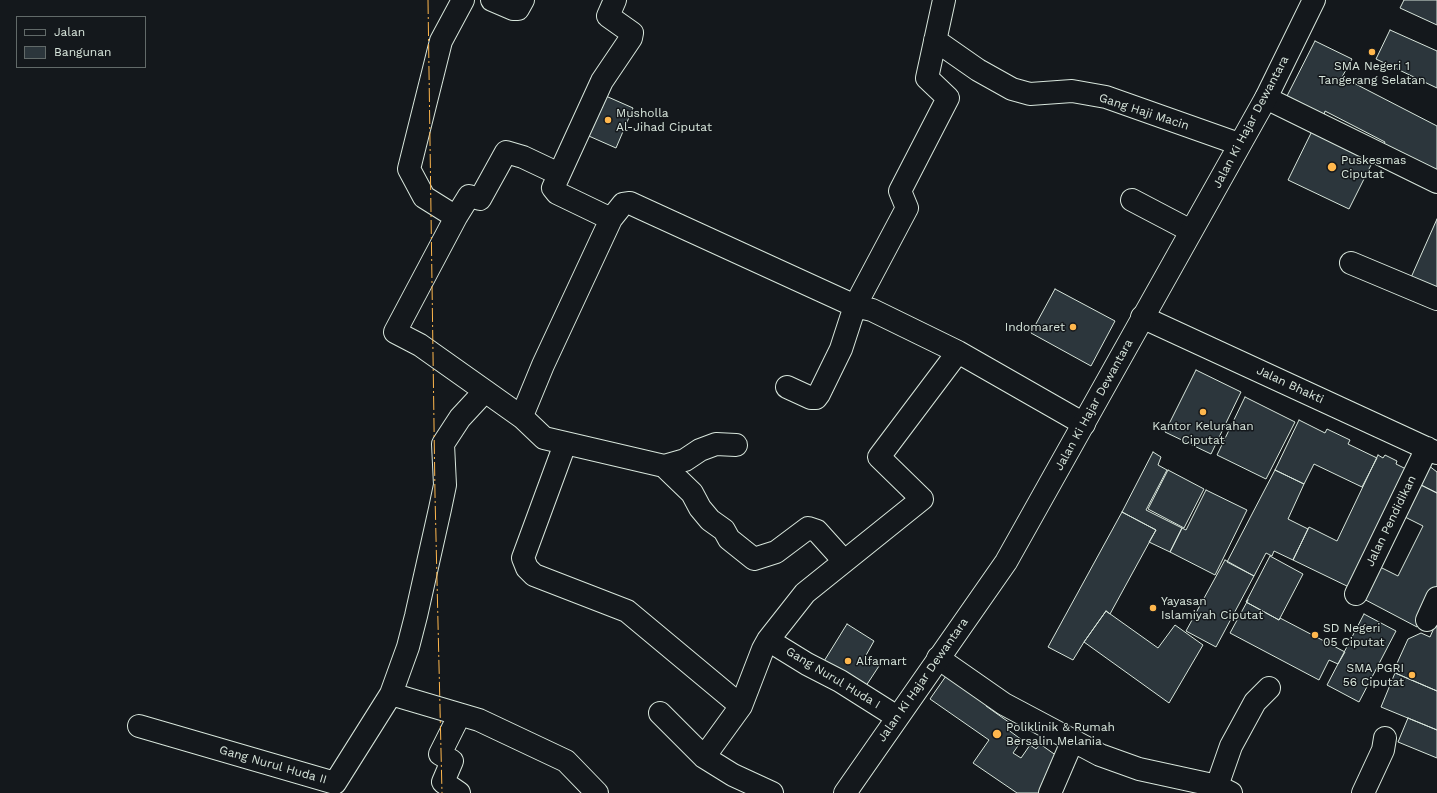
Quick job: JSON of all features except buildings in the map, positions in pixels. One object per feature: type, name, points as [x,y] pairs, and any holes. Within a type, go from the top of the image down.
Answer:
[{"type":"street","points":[[456,217],[424,196],[409,169],[441,41],[464,0]]},
{"type":"street","points":[[492,0],[518,9],[523,0]]},
{"type":"street","points":[[611,219],[557,193],[553,188],[602,81],[631,38],[632,33],[608,16],[615,0]]},
{"type":"street","points":[[788,387],[811,398],[816,398],[819,394],[841,349],[855,306],[906,208],[900,191],[948,98],[927,78],[944,0]]},
{"type":"street","name":"Jalan Ki Hajar Dewantara","points":[[845,793],[1006,562],[1266,98],[1314,0]]},
{"type":"street","name":"Gang Haji Macin","points":[[935,40],[978,70],[1012,89],[1030,94],[1072,91],[1106,97],[1239,144]]},
{"type":"street","points":[[1266,98],[1437,182]]},
{"type":"street","points":[[559,174],[506,152],[480,199],[469,196],[456,217],[395,332],[420,345],[485,391],[522,418],[544,438],[664,466],[685,460],[700,450],[716,444],[736,445]]},
{"type":"street","points":[[1132,200],[1191,231]]},
{"type":"street","points":[[522,418],[543,365],[611,219],[623,204],[630,203],[855,306],[872,310],[958,352],[1084,424]]},
{"type":"street","points":[[1351,263],[1437,299]]},
{"type":"street","name":"Jalan Bhakti","points":[[1142,317],[1432,450]]},
{"type":"street","points":[[704,757],[741,706],[762,649],[805,593],[922,499],[878,457],[958,352]]},
{"type":"street","name":"Gang Nurul Huda II","points":[[140,726],[333,788],[391,694],[408,647],[440,509],[444,485],[443,444],[460,418],[485,391]]},
{"type":"street","points":[[565,444],[523,558],[527,568],[534,575],[627,611],[741,706]]},
{"type":"street","name":"Jalan Pendidikan","points":[[1356,594],[1432,450]]},
{"type":"street","points":[[664,466],[692,493],[700,508],[710,520],[724,530],[729,540],[754,559],[776,552],[808,528],[818,531],[844,561]]},
{"type":"street","points":[[1427,620],[1437,598]]},
{"type":"street","name":"Gang Nurul Huda I","points":[[768,640],[806,664],[840,681],[897,717]]},
{"type":"street","points":[[938,658],[1004,704],[1100,756],[1139,769],[1224,790],[1231,746],[1255,702],[1269,688]]},
{"type":"street","points":[[391,694],[459,716],[478,720],[566,760],[597,793]]},
{"type":"street","points":[[660,713],[704,757],[733,775],[772,793]]},
{"type":"street","points":[[447,789],[452,761],[440,754],[459,716]]},
{"type":"street","points":[[1363,793],[1383,750],[1385,738]]},
{"type":"street","points":[[1050,793],[1072,742]]},
{"type":"power","points":[[428,0],[435,495],[442,793]]},
{"type":"place","name":"SMA Negeri 1 Tangerang Selatan","points":[[1372,52]]},
{"type":"place","name":"Musholla Al-Jihad Ciputat","points":[[608,120]]},
{"type":"place","name":"Puskesmas Ciputat","points":[[1332,167]]},
{"type":"place","name":"Indomaret","points":[[1073,327]]},
{"type":"place","name":"Kantor Kelurahan Ciputat","points":[[1203,412]]},
{"type":"place","name":"Yayasan Islamiyah Ciputat","points":[[1153,608]]},
{"type":"place","name":"SD Negeri 05 Ciputat","points":[[1315,635]]},
{"type":"place","name":"Alfamart","points":[[848,661]]},
{"type":"place","name":"SMA PGRI 56 Ciputat","points":[[1412,675]]},
{"type":"place","name":"Poliklinik & Rumah Bersalin Melania","points":[[997,734]]}]
